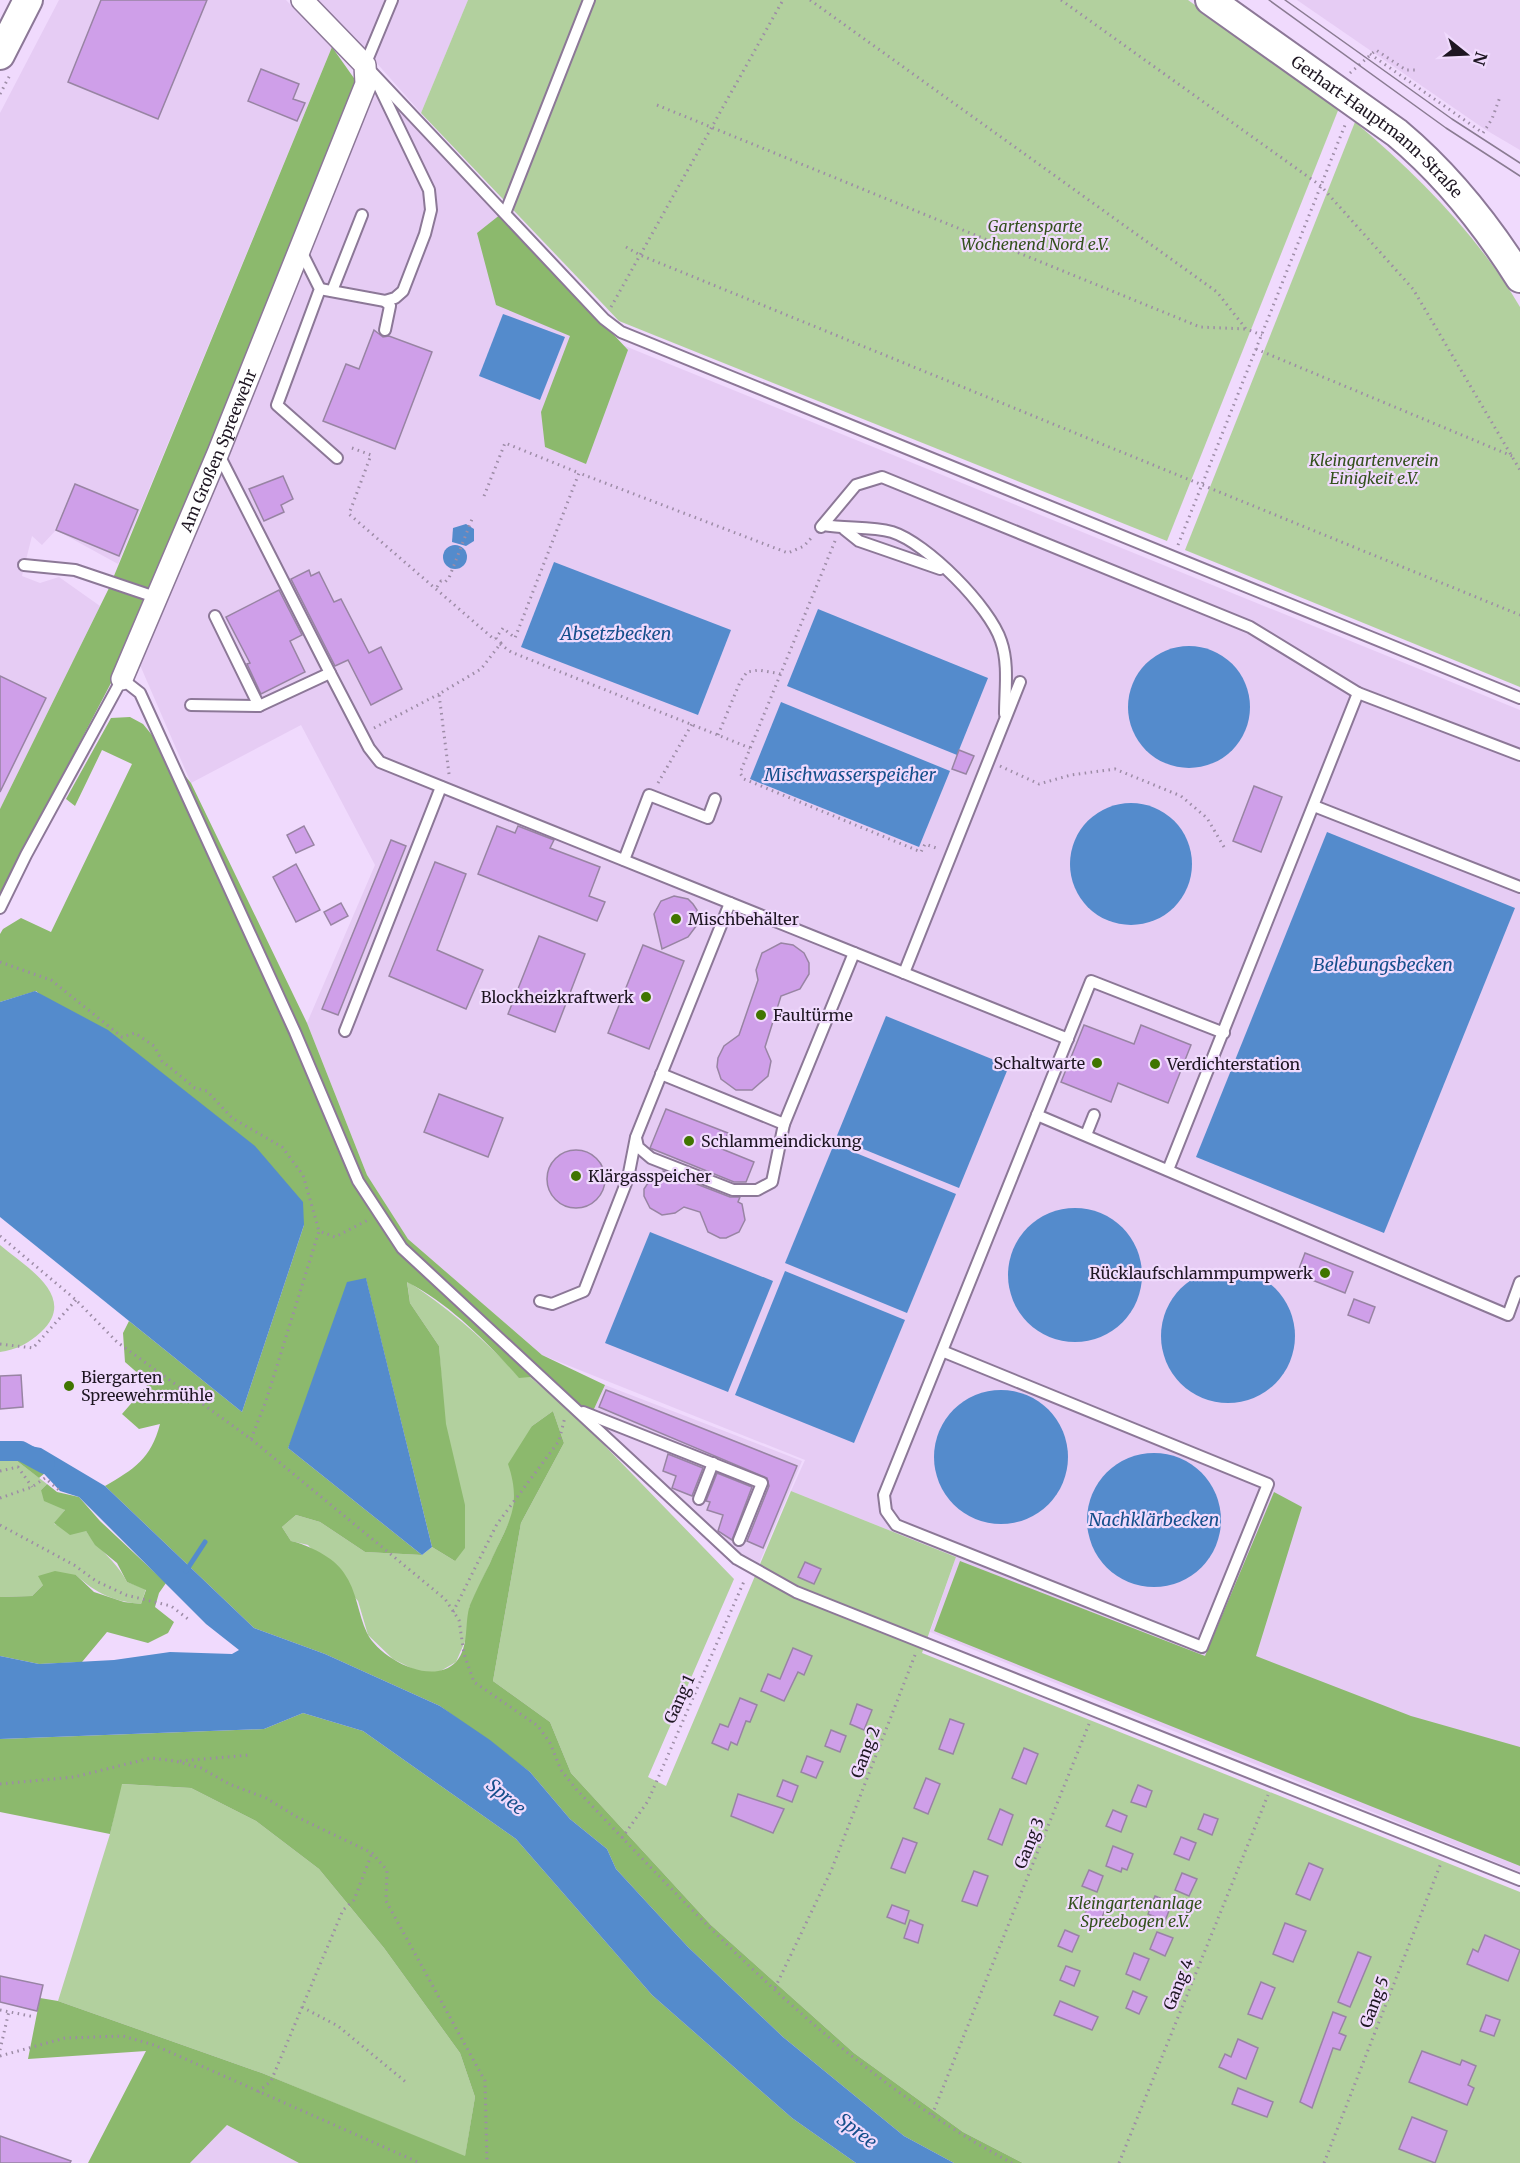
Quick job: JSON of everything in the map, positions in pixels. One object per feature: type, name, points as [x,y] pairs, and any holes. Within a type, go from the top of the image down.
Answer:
[{"type":"street","points":[[302,0],[369,69]]},
{"type":"street","name":"Gerhart-Hauptmann-Straße","points":[[1210,0],[1397,133],[1422,154],[1490,232],[1520,277]]},
{"type":"street","points":[[0,55],[23,7]]},
{"type":"street","name":"Am Großen Spreewehr","points":[[122,679],[158,598],[300,251],[366,84],[369,69]]},
{"type":"lane","points":[[320,289],[385,301],[395,298],[403,291],[425,234],[431,210],[429,190],[420,166],[369,69],[392,0]]},
{"type":"lane","points":[[506,211],[589,0]]},
{"type":"lane","points":[[369,69],[506,211],[604,319],[621,332],[1174,555],[1520,698]]},
{"type":"lane","points":[[332,291],[362,215]]},
{"type":"lane","points":[[300,251],[320,289],[277,405],[337,458]]},
{"type":"lane","points":[[385,301],[390,306],[385,330]]},
{"type":"lane","points":[[218,453],[330,673],[380,762],[1068,1039]]},
{"type":"lane","points":[[822,526],[856,485],[882,477],[1250,627],[1358,693],[1520,755]]},
{"type":"lane","points":[[822,526],[844,529],[864,528],[893,533],[918,547],[951,574],[982,605],[1001,639],[1006,658],[1005,721]]},
{"type":"lane","points":[[844,529],[860,541],[951,574]]},
{"type":"lane","points":[[24,565],[75,570],[158,598]]},
{"type":"lane","points":[[215,616],[259,706]]},
{"type":"lane","points":[[191,705],[259,706],[330,673]]},
{"type":"lane","points":[[122,679],[140,693],[295,1032],[358,1180],[402,1248],[737,1558],[795,1592],[1520,1880]]},
{"type":"lane","name":"Am Großen Spreewehr","points":[[0,908],[26,855],[122,679]]},
{"type":"lane","points":[[904,973],[1020,682]]},
{"type":"lane","points":[[1168,1170],[1358,693]]},
{"type":"lane","points":[[345,1031],[446,789]]},
{"type":"lane","points":[[624,860],[649,795],[708,818],[715,799]]},
{"type":"lane","points":[[1314,806],[1520,887]]},
{"type":"lane","points":[[540,1301],[552,1304],[584,1291],[628,1178],[636,1137],[730,903]]},
{"type":"lane","points":[[636,1137],[638,1147],[651,1158],[733,1190],[757,1190],[772,1182],[777,1171],[784,1124],[854,953]]},
{"type":"lane","points":[[942,1350],[1268,1484],[1202,1647],[896,1525],[886,1511],[884,1495],[942,1350],[1091,981],[1224,1033]]},
{"type":"lane","points":[[661,1074],[784,1124]]},
{"type":"lane","points":[[1037,1115],[1508,1315],[1520,1282]]},
{"type":"lane","points":[[1086,1135],[1094,1116]]},
{"type":"lane","points":[[573,1406],[762,1483],[739,1540]]},
{"type":"lane","points":[[699,1499],[713,1463]]},
{"type":"path","points":[[604,319],[783,0]]},
{"type":"path","points":[[810,0],[1217,292],[1246,329]]},
{"type":"path","points":[[1061,0],[1321,186],[1413,289],[1520,470]]},
{"type":"path","points":[[1347,76],[1376,50],[1406,70],[1419,70]]},
{"type":"path","points":[[1370,54],[1483,133],[1492,119],[1500,98]]},
{"type":"path","points":[[657,105],[1200,327],[1246,329],[1262,335]]},
{"type":"path","points":[[1174,555],[1348,116]]},
{"type":"path","points":[[626,247],[640,255],[1520,615]]},
{"type":"path","points":[[1256,349],[1512,456]]},
{"type":"path","points":[[484,496],[506,443],[788,553],[804,546],[822,526],[838,535],[740,773],[744,779],[921,852],[925,844]]},
{"type":"path","points":[[352,448],[371,455],[349,514],[511,652],[750,748]]},
{"type":"path","points":[[501,644],[496,638],[503,628],[515,638],[579,473]]},
{"type":"path","points":[[438,591],[436,587],[441,580],[446,582],[449,578],[472,519]]},
{"type":"path","points":[[363,734],[481,669],[501,644]]},
{"type":"path","points":[[718,735],[740,682],[747,672],[759,670],[781,674]]},
{"type":"path","points":[[439,694],[446,789]]},
{"type":"path","points":[[652,796],[692,724]]},
{"type":"path","points":[[989,761],[1039,784],[1115,769],[1181,796],[1207,818],[1224,846]]},
{"type":"path","points":[[0,962],[51,980],[122,1037],[135,1033],[154,1046],[162,1061],[195,1088],[207,1091],[232,1118],[282,1148],[303,1175],[319,1231],[266,1401],[251,1439]]},
{"type":"path","points":[[319,1231],[335,1237],[380,1213]]},
{"type":"path","points":[[0,1236],[76,1300],[117,1342],[251,1439],[445,1599],[459,1620],[464,1654],[474,1682],[538,1726],[550,1743],[561,1770],[576,1790],[709,1928],[850,2056],[961,2136],[1012,2163]]},
{"type":"path","points":[[0,1344],[33,1348],[76,1300]]},
{"type":"path","points":[[453,1612],[497,1524],[559,1441],[573,1406]]},
{"type":"path","points":[[0,1471],[18,1467],[32,1487]]},
{"type":"path","points":[[0,1498],[32,1487],[45,1478],[60,1491]]},
{"type":"path","points":[[0,1525],[75,1565],[96,1581],[126,1595],[171,1606],[188,1619]]},
{"type":"path","name":"Gang 1","points":[[622,1838],[648,1801],[750,1566]]},
{"type":"path","name":"Gang 2","points":[[775,1988],[831,1871],[921,1642]]},
{"type":"path","name":"Gang 3","points":[[932,2115],[1093,1711]]},
{"type":"path","points":[[0,1784],[74,1777],[151,1758],[207,1761],[250,1755]]},
{"type":"path","points":[[175,1761],[201,1768],[229,1784],[266,1798],[297,1817],[372,1853],[387,1870],[386,1901],[484,2081],[488,2163]]},
{"type":"path","name":"Gang 4","points":[[1119,2163],[1273,1781]]},
{"type":"path","name":"Gang 5","points":[[1324,2163],[1446,1850]]},
{"type":"path","points":[[258,2092],[271,2081],[343,1910],[354,1900],[372,1853]]},
{"type":"path","points":[[302,2007],[338,2026],[407,2083]]},
{"type":"path","points":[[0,2010],[35,2017]]},
{"type":"path","points":[[0,2050],[9,2012]]},
{"type":"path","points":[[0,2056],[65,2038],[123,2036],[154,2045],[420,2163]]},
{"type":"shaded area","points":[[59,0],[286,0],[332,47],[118,564],[56,530],[42,545],[32,536],[22,576],[40,583],[59,577],[100,606],[0,809],[0,113]]},
{"type":"shaded area","points":[[315,0],[468,0],[421,113],[366,51]]},
{"type":"shaded area","points":[[1297,0],[1520,0],[1520,150],[1486,130]]},
{"type":"shaded area","points":[[374,84],[620,344],[1520,710],[1520,1872],[930,1632],[956,1557],[791,1491],[805,1460],[542,1355],[408,1239],[367,1175],[307,1023],[375,865],[301,725],[191,783],[140,665],[146,645]]},
{"type":"shaded area","points":[[605,1385],[802,1461],[758,1566],[740,1556],[713,1533],[600,1424],[594,1409]]},
{"type":"shaded area","points":[[227,2125],[299,2163],[190,2163]]},
{"type":"green space","name":"Gartensparte Wochenend Nord e.V.","points":[[468,0],[1188,0],[1339,108],[1167,541],[619,321],[421,113]]},
{"type":"green space","points":[[332,47],[356,81],[122,662],[0,895],[0,809],[109,588]]},
{"type":"green space","name":"Kleingartenverein Einigkeit e.V.","points":[[1355,122],[1424,185],[1466,231],[1504,281],[1520,307],[1520,687],[1185,550]]},
{"type":"green space","points":[[501,214],[628,350],[586,464],[545,447],[541,412],[570,336],[496,305],[477,233]]},
{"type":"green space","points":[[130,717],[143,724],[191,783],[307,1023],[367,1175],[408,1239],[542,1355],[605,1385],[594,1409],[600,1424],[530,1377],[519,1378],[453,1313],[407,1282],[410,1303],[439,1346],[446,1424],[465,1505],[465,1548],[455,1561],[432,1547],[366,1279],[288,1448],[422,1555],[365,1552],[320,1522],[296,1515],[282,1527],[291,1541],[320,1552],[340,1567],[352,1587],[367,1633],[383,1652],[394,1660],[420,1670],[434,1672],[446,1669],[456,1662],[463,1649],[470,1605],[511,1515],[514,1493],[508,1464],[532,1426],[553,1411],[564,1443],[521,1523],[493,1681],[550,1722],[571,1773],[711,1925],[854,2053],[963,2132],[1023,2163],[954,2163],[904,2136],[783,2037],[688,1947],[616,1869],[607,1849],[570,1819],[530,1772],[440,1706],[325,1654],[254,1628],[105,1486],[140,1462],[152,1446],[160,1424],[139,1429],[122,1414],[149,1383],[125,1362],[123,1333],[129,1321],[242,1412],[304,1225],[36,991],[0,1002],[0,934],[3,929],[21,918],[51,932],[132,764],[102,750],[75,806],[66,799],[111,718]]},
{"type":"green space","points":[[0,1245],[44,1284],[52,1295],[54,1307],[51,1319],[41,1332],[17,1348],[0,1352]]},
{"type":"green space","name":"Kleingartenanlage Spreebogen e.V.","points":[[407,1281],[466,1326],[519,1377],[530,1377],[576,1416],[734,1579],[648,1777],[666,1786],[791,1491],[956,1557],[922,1653],[1520,1892],[1520,2163],[1023,2163],[963,2132],[854,2053],[711,1925],[571,1773],[550,1722],[493,1681],[521,1523],[564,1443],[553,1411],[532,1426],[515,1484],[513,1514],[469,1608],[469,1632],[456,1662],[437,1673],[417,1671],[393,1659],[368,1635],[358,1601],[308,1545],[291,1541],[282,1527],[296,1515],[320,1522],[365,1552],[422,1555],[432,1547],[455,1561],[439,1346],[410,1303]]},
{"type":"green space","points":[[20,1455],[45,1473],[39,1478],[12,1457]]},
{"type":"green space","points":[[0,1457],[12,1457],[47,1484],[41,1490],[65,1510],[54,1524],[86,1531],[118,1567],[127,1582],[146,1589],[141,1604],[122,1601],[106,1595],[76,1575],[43,1585],[32,1596],[0,1597]]},
{"type":"green space","points":[[47,1484],[57,1492],[79,1497],[100,1521],[166,1583],[159,1593],[155,1607],[174,1622],[168,1633],[148,1643],[107,1632],[82,1662],[39,1664],[0,1656],[0,1597],[32,1596],[43,1585],[38,1576],[55,1571],[76,1575],[94,1592],[124,1602],[141,1604],[146,1590],[127,1582],[117,1563],[95,1545],[86,1531],[70,1535],[54,1523],[65,1510],[44,1501],[41,1490]]},
{"type":"green space","points":[[1274,1492],[1302,1507],[1256,1656],[1411,1716],[1520,1747],[1520,1866],[934,1631],[960,1561],[1205,1656]]},
{"type":"green space","points":[[303,1713],[363,1731],[516,1839],[652,1995],[792,2118],[856,2163],[299,2163],[227,2125],[190,2163],[88,2163],[146,2051],[28,2059],[40,1998],[58,2001],[262,2073],[465,2156],[475,2097],[460,2053],[384,1948],[319,1869],[256,1821],[191,1788],[122,1784],[110,1834],[0,1812],[0,1739],[264,1729]]},
{"type":"green space","points":[[121,1784],[191,1788],[256,1821],[319,1869],[384,1948],[460,2053],[475,2097],[465,2157],[262,2073],[58,2001],[110,1834]]},
{"type":"water","points":[[503,314],[565,337],[540,400],[479,376]]},
{"type":"water","points":[[466,524],[474,529],[474,541],[466,546],[452,542],[453,528]]},
{"type":"water","points":[[455,545],[463,549],[467,557],[463,565],[455,569],[447,565],[443,557],[447,549]]},
{"type":"water","name":"Absetzbecken","points":[[554,562],[731,630],[698,715],[521,647]]},
{"type":"water","name":"Mischwasserspeicher","points":[[818,609],[988,678],[957,755],[787,686]]},
{"type":"water","points":[[1189,646],[1212,651],[1232,664],[1245,684],[1250,707],[1245,730],[1232,750],[1212,763],[1189,768],[1166,763],[1146,750],[1133,730],[1128,707],[1133,684],[1146,664],[1166,651]]},
{"type":"water","name":"Mischwasserspeicher","points":[[781,702],[950,771],[919,847],[750,779]]},
{"type":"water","points":[[1131,803],[1154,808],[1174,821],[1187,841],[1192,864],[1187,887],[1174,907],[1154,920],[1131,925],[1108,920],[1088,907],[1075,887],[1070,864],[1075,841],[1088,821],[1108,808]]},
{"type":"water","name":"Belebungsbecken","points":[[1327,832],[1515,908],[1384,1233],[1196,1157]]},
{"type":"water","points":[[35,991],[108,1030],[255,1146],[303,1202],[304,1225],[242,1412],[0,1217],[0,1002]]},
{"type":"water","points":[[886,1016],[1009,1066],[959,1188],[836,1138]]},
{"type":"water","points":[[834,1144],[956,1194],[907,1313],[785,1263]]},
{"type":"water","points":[[1075,1208],[1101,1213],[1122,1228],[1137,1249],[1142,1275],[1137,1301],[1122,1322],[1101,1337],[1075,1342],[1049,1337],[1028,1322],[1013,1301],[1008,1275],[1013,1249],[1028,1228],[1049,1213]]},
{"type":"water","points":[[650,1232],[773,1281],[728,1392],[605,1343]]},
{"type":"water","points":[[1228,1269],[1254,1274],[1275,1289],[1290,1310],[1295,1336],[1290,1362],[1275,1383],[1254,1398],[1228,1403],[1202,1398],[1181,1383],[1166,1362],[1161,1336],[1166,1310],[1181,1289],[1202,1274]]},
{"type":"water","points":[[785,1271],[905,1320],[854,1443],[735,1395]]},
{"type":"water","points":[[366,1278],[432,1547],[422,1555],[288,1448],[347,1282]]},
{"type":"water","name":"Nachklärbecken","points":[[1001,1390],[1027,1395],[1048,1410],[1063,1431],[1068,1457],[1063,1483],[1048,1504],[1027,1519],[1001,1524],[975,1519],[954,1504],[939,1483],[934,1457],[939,1431],[954,1410],[975,1395]]},
{"type":"water","name":"Spree","points":[[25,1445],[41,1448],[105,1486],[254,1628],[325,1654],[440,1706],[490,1740],[530,1772],[570,1819],[607,1849],[616,1869],[688,1947],[783,2037],[904,2136],[954,2163],[856,2163],[792,2118],[652,1995],[516,1839],[363,1731],[303,1713],[264,1729],[0,1739],[0,1656],[39,1664],[114,1660],[170,1652],[232,1654],[239,1650],[206,1624],[79,1497],[60,1491],[34,1463],[20,1455]]},
{"type":"water","name":"Nachklärbecken","points":[[1154,1453],[1180,1458],[1201,1473],[1216,1494],[1221,1520],[1216,1546],[1201,1567],[1180,1582],[1154,1587],[1128,1582],[1107,1567],[1092,1546],[1087,1520],[1092,1494],[1107,1473],[1128,1458]]},
{"type":"building","points":[[101,0],[207,0],[158,119],[68,82]]},
{"type":"building","points":[[261,69],[299,84],[293,99],[305,103],[297,121],[248,101]]},
{"type":"building","points":[[374,330],[383,337],[389,336],[432,352],[395,449],[323,421],[346,364],[359,369]]},
{"type":"building","points":[[283,476],[293,499],[281,505],[284,512],[264,521],[249,489]]},
{"type":"building","points":[[75,484],[138,510],[119,556],[56,530]]},
{"type":"building","points":[[309,570],[311,576],[319,572],[334,602],[341,599],[369,653],[381,647],[402,689],[371,705],[348,660],[335,666],[291,579]]},
{"type":"building","points":[[279,590],[302,635],[290,641],[305,672],[261,694],[247,664],[250,663],[226,617]]},
{"type":"building","points":[[0,676],[46,698],[0,792]]},
{"type":"building","points":[[959,750],[974,756],[966,774],[952,769]]},
{"type":"building","points":[[1254,786],[1282,797],[1261,852],[1233,841]]},
{"type":"building","points":[[304,826],[314,845],[296,853],[287,835]]},
{"type":"building","points":[[497,826],[515,833],[518,826],[554,840],[550,848],[600,867],[589,896],[605,902],[597,921],[478,874]]},
{"type":"building","points":[[391,840],[406,846],[338,1015],[322,1009]]},
{"type":"building","points":[[435,862],[466,874],[437,950],[483,970],[466,1009],[389,976]]},
{"type":"building","points":[[296,864],[320,910],[296,922],[273,877]]},
{"type":"building","name":"Mischbehälter","points":[[674,896],[688,899],[693,904],[697,910],[697,925],[688,937],[662,949],[654,914],[661,901]]},
{"type":"building","points":[[341,903],[348,916],[331,925],[324,912]]},
{"type":"building","points":[[539,936],[585,954],[555,1032],[508,1014]]},
{"type":"building","name":"Faultürme","points":[[781,943],[793,945],[804,953],[809,963],[809,974],[800,989],[781,996],[765,1047],[771,1061],[768,1076],[752,1090],[736,1090],[721,1079],[717,1067],[718,1058],[724,1046],[739,1035],[758,980],[756,970],[762,953]]},
{"type":"building","name":"Blockheizkraftwerk","points":[[643,945],[684,961],[649,1049],[608,1033]]},
{"type":"building","points":[[1084,1025],[1134,1044],[1141,1025],[1191,1045],[1168,1103],[1118,1083],[1111,1102],[1061,1082]]},
{"type":"building","points":[[439,1094],[503,1118],[488,1157],[424,1132]]},
{"type":"building","name":"Schlammeindickung","points":[[666,1109],[728,1133],[722,1149],[754,1162],[746,1182],[734,1182],[650,1148]]},
{"type":"building","name":"Klärgasspeicher","points":[[570,1150],[582,1150],[597,1158],[605,1173],[605,1185],[597,1200],[582,1208],[570,1208],[555,1200],[547,1185],[547,1173],[555,1158]]},
{"type":"building","points":[[663,1171],[730,1197],[740,1197],[738,1202],[742,1204],[745,1220],[739,1232],[726,1238],[720,1238],[708,1232],[700,1212],[684,1207],[675,1213],[662,1215],[650,1208],[644,1196],[644,1189],[652,1177]]},
{"type":"building","name":"Rücklaufschlammpumpwerk","points":[[1305,1253],[1353,1272],[1345,1293],[1297,1274]]},
{"type":"building","points":[[1354,1299],[1375,1307],[1369,1323],[1348,1315]]},
{"type":"building","points":[[21,1375],[23,1407],[0,1409],[0,1376]]},
{"type":"building","points":[[606,1390],[797,1466],[763,1548],[747,1541],[769,1486],[767,1478],[599,1407]]},
{"type":"building","points":[[668,1454],[703,1468],[692,1496],[672,1488],[676,1476],[663,1471]]},
{"type":"building","points":[[717,1473],[752,1487],[732,1540],[718,1531],[723,1515],[707,1510],[710,1502],[706,1501]]},
{"type":"building","points":[[805,1562],[821,1569],[814,1584],[798,1577]]},
{"type":"building","points":[[793,1648],[812,1656],[804,1675],[798,1672],[784,1701],[761,1691],[768,1674],[780,1679]]},
{"type":"building","points":[[740,1698],[757,1705],[750,1722],[746,1721],[737,1745],[731,1742],[728,1750],[712,1743],[720,1724],[728,1727]]},
{"type":"building","points":[[857,1704],[872,1710],[864,1730],[850,1724]]},
{"type":"building","points":[[950,1719],[964,1724],[953,1754],[939,1749]]},
{"type":"building","points":[[831,1730],[846,1736],[840,1752],[825,1746]]},
{"type":"building","points":[[1024,1748],[1038,1754],[1026,1784],[1012,1778]]},
{"type":"building","points":[[807,1756],[823,1762],[816,1778],[801,1772]]},
{"type":"building","points":[[926,1778],[940,1784],[928,1814],[914,1808]]},
{"type":"building","points":[[783,1780],[798,1786],[792,1802],[777,1796]]},
{"type":"building","points":[[1138,1785],[1152,1791],[1146,1807],[1131,1802]]},
{"type":"building","points":[[738,1794],[784,1809],[773,1833],[731,1816]]},
{"type":"building","points":[[1000,1809],[1013,1815],[1002,1845],[988,1839]]},
{"type":"building","points":[[1113,1810],[1127,1816],[1121,1832],[1106,1826]]},
{"type":"building","points":[[1204,1814],[1218,1819],[1212,1835],[1198,1829]]},
{"type":"building","points":[[1181,1837],[1196,1843],[1189,1860],[1174,1854]]},
{"type":"building","points":[[903,1838],[917,1843],[905,1873],[891,1868]]},
{"type":"building","points":[[1113,1846],[1133,1854],[1127,1870],[1122,1868],[1121,1872],[1106,1866]]},
{"type":"building","points":[[1309,1863],[1323,1869],[1310,1900],[1296,1894]]},
{"type":"building","points":[[1089,1870],[1103,1876],[1097,1892],[1082,1886]]},
{"type":"building","points":[[974,1871],[988,1876],[977,1906],[962,1901]]},
{"type":"building","points":[[1182,1873],[1197,1879],[1189,1896],[1175,1890]]},
{"type":"building","points":[[1155,1896],[1172,1903],[1165,1921],[1148,1914]]},
{"type":"building","points":[[1089,1904],[1105,1910],[1098,1927],[1082,1921]]},
{"type":"building","points":[[892,1905],[909,1911],[905,1924],[887,1917]]},
{"type":"building","points":[[910,1920],[923,1925],[918,1943],[904,1938]]},
{"type":"building","points":[[1285,1923],[1306,1931],[1293,1962],[1273,1954]]},
{"type":"building","points":[[1065,1930],[1079,1936],[1072,1952],[1058,1946]]},
{"type":"building","points":[[1157,1932],[1173,1938],[1165,1956],[1150,1949]]},
{"type":"building","points":[[1485,1935],[1520,1950],[1508,1981],[1467,1964],[1473,1949],[1478,1952]]},
{"type":"building","points":[[1358,1952],[1371,1957],[1350,2007],[1338,2002]]},
{"type":"building","points":[[1134,1953],[1149,1959],[1140,1980],[1126,1974]]},
{"type":"building","points":[[1066,1966],[1080,1971],[1074,1986],[1060,1980]]},
{"type":"building","points":[[0,1976],[43,1985],[37,2011],[0,2002]]},
{"type":"building","points":[[1261,1982],[1275,1988],[1262,2019],[1248,2014]]},
{"type":"building","points":[[1133,1991],[1147,1997],[1139,2014],[1126,2008]]},
{"type":"building","points":[[1060,2001],[1098,2017],[1092,2030],[1054,2015]]},
{"type":"building","points":[[1333,2012],[1346,2017],[1339,2033],[1346,2036],[1340,2050],[1333,2048],[1312,2108],[1300,2102]]},
{"type":"building","points":[[1486,2015],[1500,2020],[1494,2036],[1480,2031]]},
{"type":"building","points":[[1238,2039],[1258,2048],[1246,2079],[1219,2067],[1225,2054],[1231,2057]]},
{"type":"building","points":[[1422,2051],[1460,2065],[1462,2060],[1476,2066],[1468,2085],[1474,2088],[1467,2105],[1409,2082]]},
{"type":"building","points":[[1238,2088],[1273,2102],[1267,2117],[1232,2104]]},
{"type":"building","points":[[1412,2117],[1447,2131],[1435,2163],[1399,2149]]},
{"type":"building","points":[[0,2136],[71,2161],[70,2163],[0,2163]]},
{"type":"waterway","points":[[0,1451],[21,1451],[45,1464]]},
{"type":"waterway","points":[[186,1571],[205,1542]]},
{"type":"tram line","points":[[1269,0],[1446,128],[1520,176]]},
{"type":"tram line","points":[[1285,0],[1452,119],[1520,163]]},
{"type":"place","name":"Mischbehälter","points":[[676,919]]},
{"type":"place","name":"Blockheizkraftwerk","points":[[646,997]]},
{"type":"place","name":"Faultürme","points":[[761,1015]]},
{"type":"place","name":"Schaltwarte","points":[[1097,1063]]},
{"type":"place","name":"Verdichterstation","points":[[1155,1064]]},
{"type":"place","name":"Schlammeindickung","points":[[689,1141]]},
{"type":"place","name":"Klärgasspeicher","points":[[576,1176]]},
{"type":"place","name":"Rücklaufschlammpumpwerk","points":[[1325,1273]]},
{"type":"place","name":"Biergarten Spreewehrmühle","points":[[69,1386]]}]
